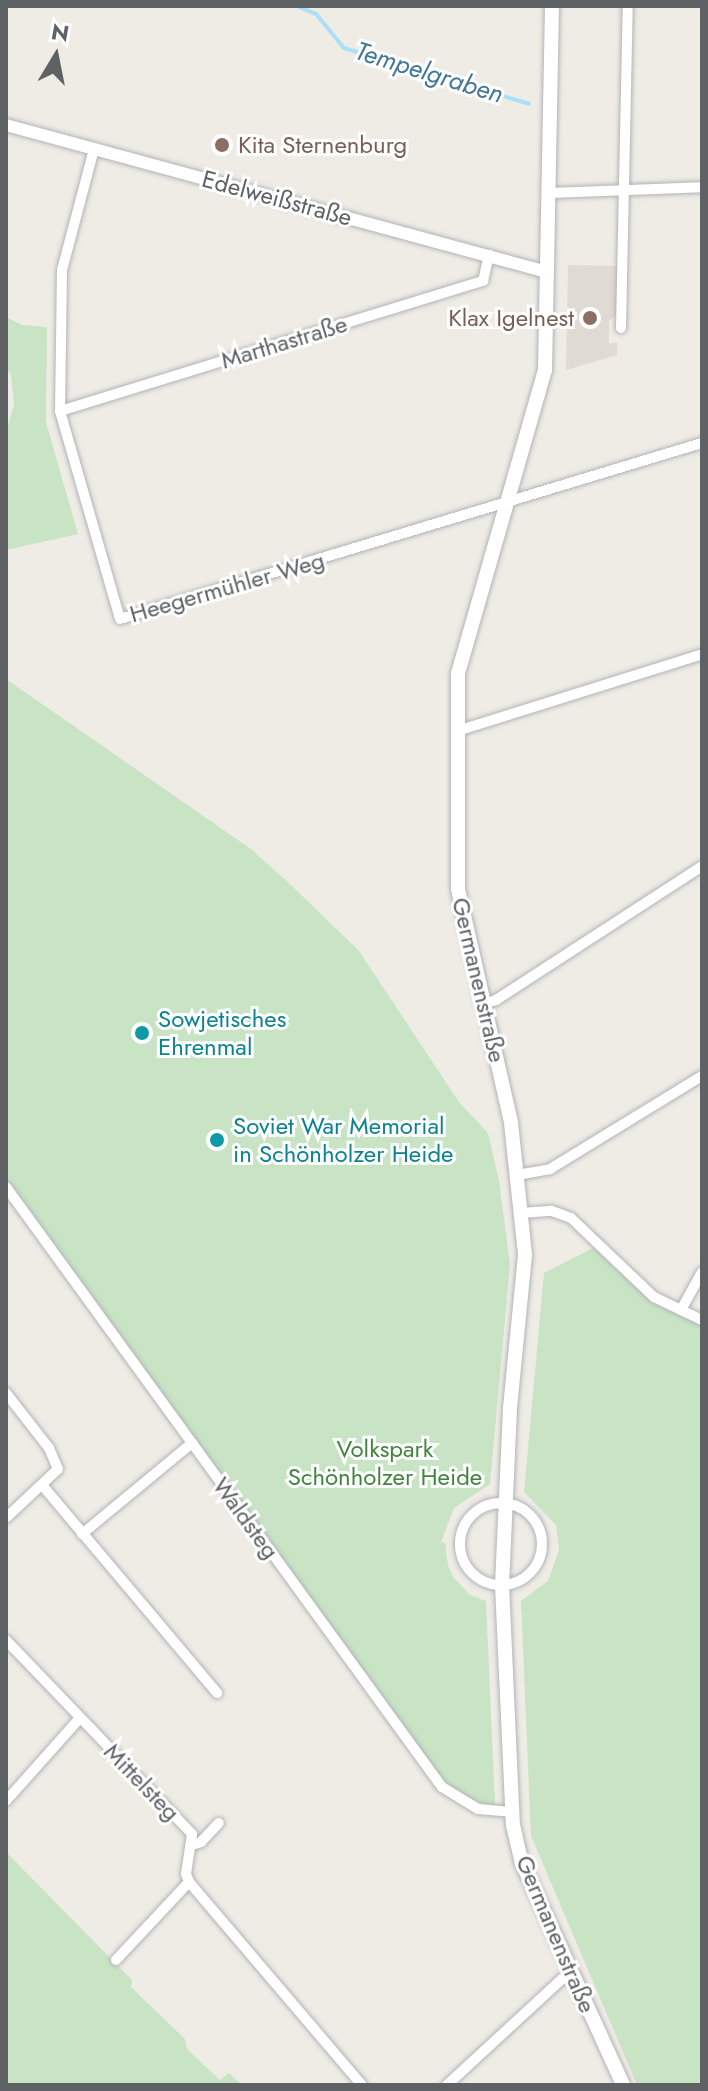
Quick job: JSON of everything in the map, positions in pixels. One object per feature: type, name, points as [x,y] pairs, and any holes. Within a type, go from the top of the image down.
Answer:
[{"type":"main road","name":"Germanenstraße","points":[[552,6],[545,370],[458,674],[458,889],[508,1108],[521,1213],[524,1270],[505,1503],[502,1585],[511,1812],[522,1863],[623,2085]]},
{"type":"street","points":[[621,328],[628,6]]},
{"type":"street","name":"Edelweißstraße","points":[[6,125],[547,272]]},
{"type":"street","name":"Heegermühler Weg","points":[[94,149],[62,270],[60,411],[120,619],[702,443]]},
{"type":"street","points":[[549,193],[702,187]]},
{"type":"street","name":"Marthastraße","points":[[60,411],[483,281],[489,255]]},
{"type":"street","points":[[457,731],[702,654]]},
{"type":"street","points":[[483,1004],[496,1000],[702,866]]},
{"type":"street","points":[[517,1175],[550,1169],[702,1076]]},
{"type":"street","name":"Waldsteg","points":[[6,1187],[442,1787],[478,1809],[511,1812]]},
{"type":"street","points":[[521,1213],[552,1211],[571,1218],[634,1280],[702,1320]]},
{"type":"street","points":[[681,1310],[702,1272]]},
{"type":"street","points":[[6,1393],[58,1464],[56,1473],[6,1518]]},
{"type":"street","points":[[82,1534],[192,1443]]},
{"type":"street","points":[[42,1485],[217,1693]]},
{"type":"street","points":[[505,1503],[532,1516],[542,1538],[542,1550],[532,1571],[513,1583],[502,1585],[479,1578],[464,1560],[460,1549],[461,1536],[469,1518],[485,1506],[505,1503]]},
{"type":"street","name":"Mittelsteg","points":[[6,1640],[192,1834],[186,1874],[189,1882]]},
{"type":"street","points":[[6,1801],[79,1719]]},
{"type":"street","points":[[192,1845],[201,1842],[219,1823]]},
{"type":"street","points":[[116,1960],[189,1882],[362,2085]]},
{"type":"street","points":[[447,2085],[562,1979],[572,1975]]},
{"type":"shaded area","name":"Klax Igelnest","points":[[568,265],[617,266],[617,315],[609,321],[609,344],[617,342],[617,355],[566,370]]},
{"type":"green space","points":[[6,317],[22,325],[47,327],[46,422],[78,534],[6,550],[6,433],[14,404],[11,375],[6,368]]},
{"type":"green space","name":"Volkspark Schönholzer Heide","points":[[6,679],[251,849],[292,886],[359,951],[459,1102],[488,1133],[499,1181],[510,1264],[490,1484],[454,1508],[441,1542],[445,1543],[448,1566],[454,1578],[470,1595],[486,1601],[495,1805],[475,1802],[442,1780],[6,1177]]},
{"type":"green space","name":"Volkspark Schönholzer Heide","points":[[593,1248],[654,1304],[702,1325],[702,2084],[698,2085],[637,2085],[531,1836],[521,1601],[548,1581],[559,1550],[556,1525],[524,1492],[544,1273]]},
{"type":"green space","points":[[6,1852],[132,1980],[131,1987],[185,2039],[187,2049],[220,2080],[229,2073],[242,2085],[6,2085]]},
{"type":"waterway","name":"Tempelgraben","points":[[297,6],[316,14],[344,48],[529,104]]},
{"type":"place","name":"Kita Sternenburg","points":[[222,145]]},
{"type":"place","name":"Klax Igelnest","points":[[590,318]]},
{"type":"place","name":"Sowjetisches Ehrenmal","points":[[142,1033]]},
{"type":"place","name":"Soviet War Memorial in Schönholzer Heide","points":[[217,1140]]}]
